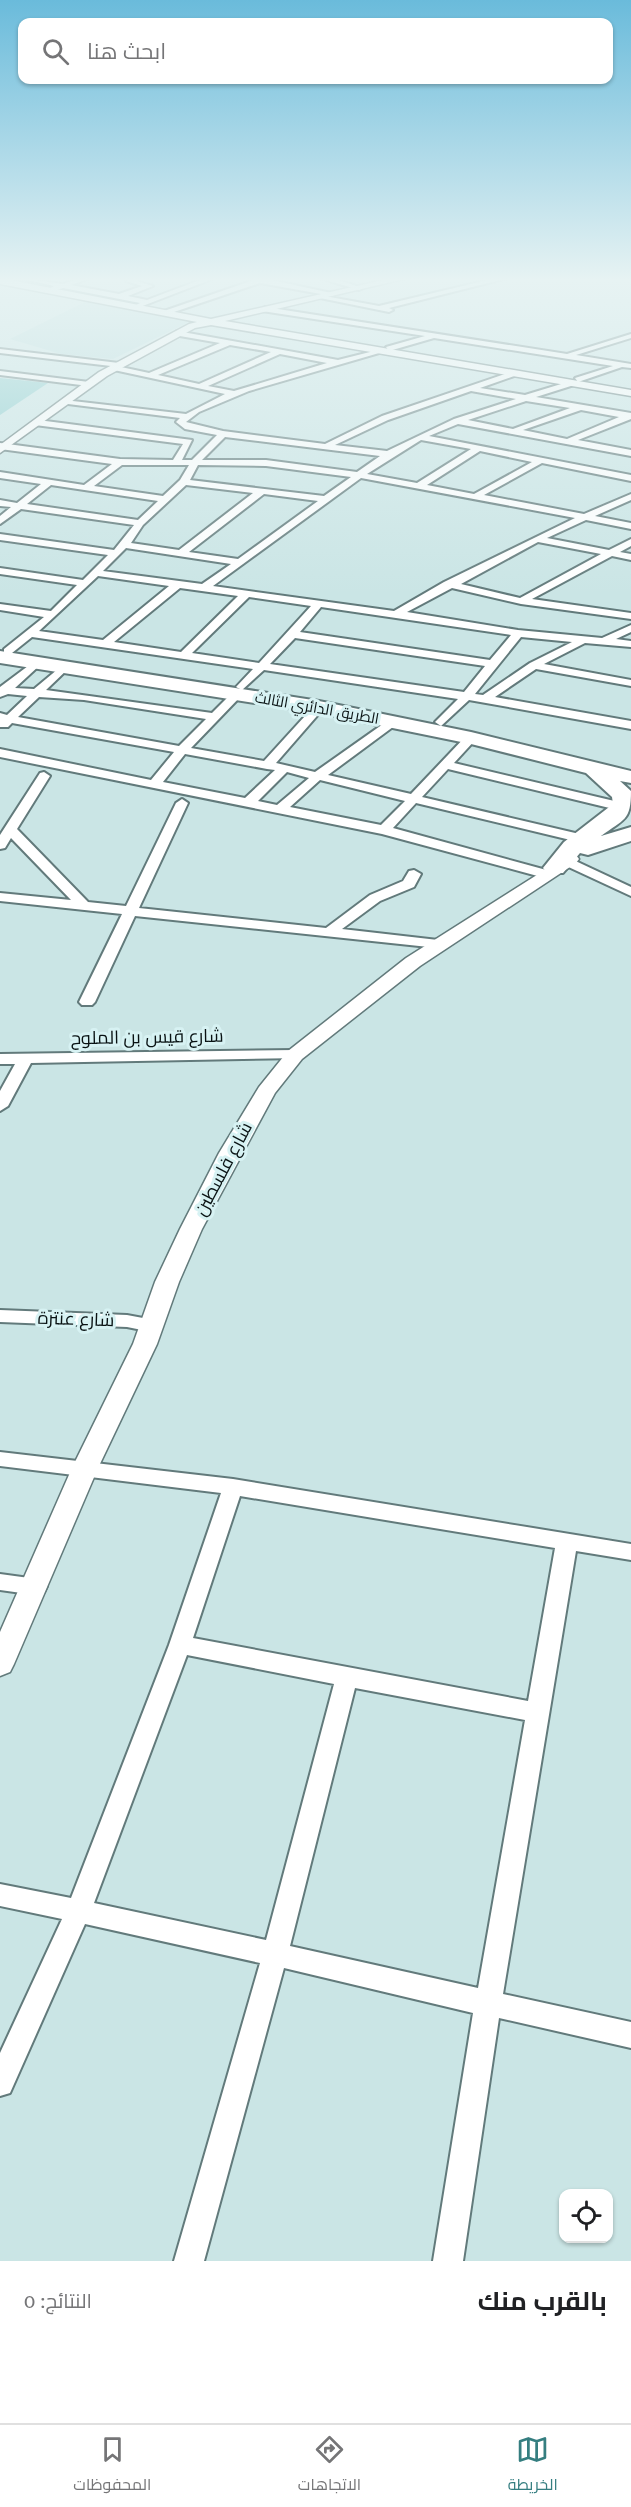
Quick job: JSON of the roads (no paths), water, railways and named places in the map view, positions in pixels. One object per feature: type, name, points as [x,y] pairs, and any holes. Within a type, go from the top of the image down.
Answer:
[{"type":"highway","name":"الطريق الدائري الثالث","points":[[3,653],[36,663],[239,691],[471,738],[631,777]]},
{"type":"highway","name":"الطريق الدائري الثالث","points":[[3,653],[441,723],[631,768]]},
{"type":"highway","points":[[556,868],[585,843],[627,816],[623,795],[590,766]]},
{"type":"highway","points":[[585,843],[631,834]]},
{"type":"street","points":[[1,448],[89,384]]},
{"type":"street","points":[[187,384],[236,394]]},
{"type":"street","points":[[200,386],[206,384]]},
{"type":"street","points":[[269,384],[236,394],[186,416],[180,422],[182,425],[223,434],[388,454]]},
{"type":"street","points":[[328,445],[385,418],[482,384]]},
{"type":"street","points":[[205,587],[388,454],[419,436],[567,384]]},
{"type":"street","points":[[589,384],[631,391]]},
{"type":"street","points":[[469,388],[630,416]]},
{"type":"street","points":[[64,403],[186,416]]},
{"type":"street","points":[[514,431],[580,407]]},
{"type":"street","points":[[569,441],[630,416]]},
{"type":"street","points":[[457,421],[569,441],[631,455]]},
{"type":"street","points":[[38,423],[189,442]]},
{"type":"street","points":[[175,463],[189,442],[202,430]]},
{"type":"street","points":[[3,653],[53,615],[96,573],[120,549],[140,523],[184,482],[196,461],[223,434]]},
{"type":"street","points":[[419,436],[631,478]]},
{"type":"street","points":[[1,448],[120,462],[267,463],[360,475],[631,526]]},
{"type":"street","points":[[419,486],[479,448]]},
{"type":"street","points":[[620,461],[631,455]]},
{"type":"street","points":[[476,496],[542,460]]},
{"type":"street","points":[[87,488],[120,462]]},
{"type":"street","points":[[598,471],[609,466]]},
{"type":"street","points":[[0,475],[164,499]]},
{"type":"street","points":[[0,521],[49,482]]},
{"type":"street","points":[[184,482],[327,499]]},
{"type":"street","points":[[181,552],[262,491]]},
{"type":"street","points":[[396,614],[447,584],[537,539],[631,497]]},
{"type":"street","points":[[0,503],[140,523]]},
{"type":"street","points":[[0,537],[120,549],[181,552],[240,562]]},
{"type":"street","points":[[537,539],[631,556]]},
{"type":"street","points":[[521,601],[631,542]]},
{"type":"street","points":[[0,571],[85,583]]},
{"type":"street","points":[[96,573],[518,633],[631,644]]},
{"type":"street","points":[[447,584],[521,601],[631,616]]},
{"type":"street","points":[[105,644],[177,585]]},
{"type":"street","points":[[184,656],[246,593]]},
{"type":"street","points":[[156,782],[182,750],[216,717],[319,603]]},
{"type":"street","points":[[0,607],[53,615]]},
{"type":"street","points":[[602,642],[631,628]]},
{"type":"street","points":[[30,633],[485,699],[631,725]]},
{"type":"street","points":[[441,723],[466,697],[518,633]]},
{"type":"street","points":[[292,634],[492,664]]},
{"type":"street","points":[[485,699],[534,664],[583,640]]},
{"type":"street","points":[[2,692],[36,663]]},
{"type":"street","points":[[534,664],[572,674],[631,683]]},
{"type":"street","points":[[3,722],[64,667]]},
{"type":"street","points":[[2,692],[84,697],[216,717]]},
{"type":"street","points":[[267,765],[319,707]]},
{"type":"street","points":[[3,722],[182,750],[319,775],[415,797],[585,843]]},
{"type":"street","points":[[282,808],[319,775],[393,722]]},
{"type":"street","points":[[384,830],[471,738]]},
{"type":"street","points":[[0,753],[250,801],[556,868],[629,889]]},
{"type":"street","points":[[447,765],[627,816]]},
{"type":"street","points":[[250,801],[284,768]]},
{"type":"street","points":[[0,845],[44,776]]},
{"type":"street","points":[[87,1002],[182,803]]},
{"type":"street","points":[[11,830],[83,906]]},
{"type":"street","name":"شارع فلسطين","points":[[0,1664],[86,1468],[152,1326],[167,1282],[230,1153],[266,1091],[295,1055],[438,944],[556,868]]},
{"type":"street","points":[[329,932],[375,898],[409,884],[414,874]]},
{"type":"street","points":[[0,897],[438,944]]},
{"type":"street","name":"شارع قيس بن الملوح","points":[[0,1059],[295,1055]]},
{"type":"street","points":[[0,1106],[25,1059]]},
{"type":"street","name":"شارع عنترة","points":[[0,1316],[127,1321],[152,1326]]},
{"type":"street","points":[[0,1459],[233,1487],[631,1552]]},
{"type":"street","points":[[0,2083],[79,1910],[180,1645],[233,1487]]},
{"type":"street","points":[[448,2261],[488,2004],[567,1542]]},
{"type":"street","points":[[0,1582],[36,1586]]},
{"type":"street","points":[[180,1645],[538,1713]]},
{"type":"street","points":[[189,2261],[276,1952],[347,1676]]},
{"type":"street","points":[[0,1895],[276,1952],[488,2004],[631,2035]]}]
